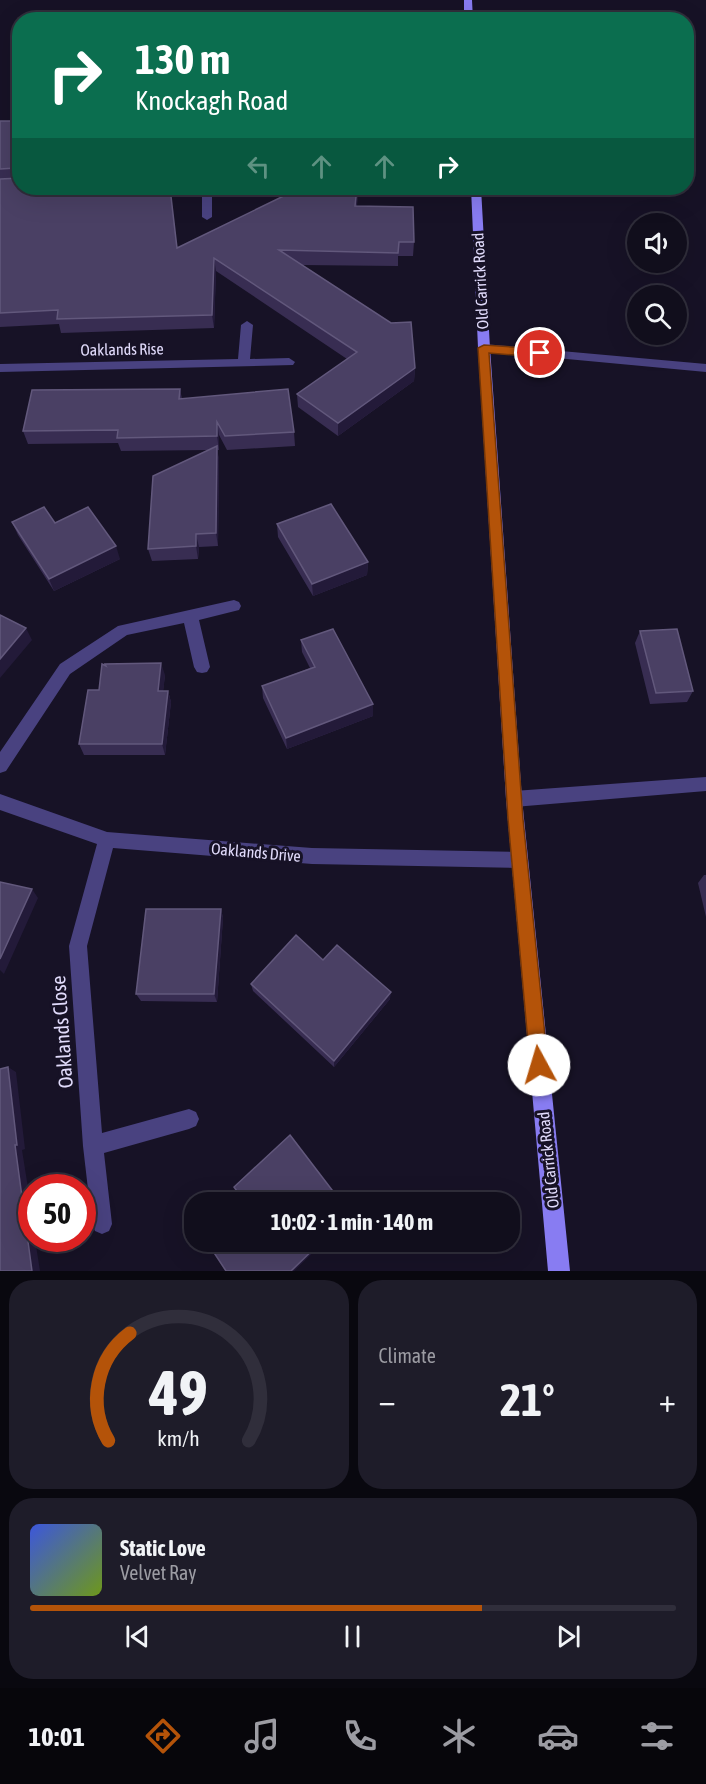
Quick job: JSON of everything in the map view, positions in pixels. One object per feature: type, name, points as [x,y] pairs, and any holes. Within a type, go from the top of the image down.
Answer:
[{"type":"main road","name":"Old Carrick Road","points":[[476,195],[484,348],[514,799],[559,1271]]},
{"type":"street","points":[[207,195],[207,217]]},
{"type":"street","points":[[244,363],[247,325]]},
{"type":"street","points":[[484,348],[706,368]]},
{"type":"street","name":"Oaklands Rise","points":[[0,368],[289,362]]},
{"type":"street","points":[[0,766],[65,669],[123,630],[234,606]]},
{"type":"street","points":[[190,615],[202,667]]},
{"type":"street","points":[[514,799],[706,784]]},
{"type":"street","name":"Oaklands Drive","points":[[0,802],[107,840],[312,856],[519,860]]},
{"type":"street","name":"Oaklands Close","points":[[102,1224],[93,1146],[78,946],[107,840]]},
{"type":"street","points":[[93,1146],[189,1119]]},
{"type":"building","points":[[0,121],[12,121],[12,168],[0,169]]},
{"type":"building","points":[[12,178],[12,195],[171,195],[177,248],[286,195],[356,195],[355,206],[413,207],[414,242],[399,242],[398,253],[279,250],[391,323],[411,322],[415,368],[338,423],[297,394],[357,352],[214,258],[212,315],[57,319],[58,310],[0,313],[0,179]]},
{"type":"building","points":[[180,389],[179,399],[288,389],[294,432],[225,436],[217,422],[217,436],[117,438],[118,430],[23,431],[32,390]]},
{"type":"building","points":[[217,446],[216,533],[196,534],[196,546],[148,549],[153,476]]},
{"type":"building","points":[[331,504],[368,562],[312,584],[277,524]]},
{"type":"building","points":[[44,507],[55,523],[88,507],[116,546],[49,579],[12,522]]},
{"type":"building","points":[[0,615],[26,628],[0,659]]},
{"type":"building","points":[[333,629],[373,704],[286,738],[262,686],[315,667],[301,640]]},
{"type":"building","points":[[677,629],[693,691],[656,693],[640,631]]},
{"type":"building","points":[[161,663],[158,691],[168,691],[162,744],[79,744],[88,690],[99,690],[102,664],[106,666],[105,664]]},
{"type":"building","points":[[0,882],[32,889],[0,959]]},
{"type":"building","points":[[146,909],[221,909],[214,994],[136,994]]},
{"type":"building","points":[[296,935],[323,960],[337,945],[391,992],[334,1061],[251,984]]},
{"type":"building","points":[[8,1067],[17,1145],[15,1145],[19,1174],[18,1252],[29,1252],[32,1271],[0,1271],[0,1069]]},
{"type":"building","points":[[290,1135],[334,1192],[238,1192],[234,1187]]},
{"type":"building","points":[[214,1252],[311,1252],[291,1271],[226,1271]]},
{"type":"route","points":[[539,1065],[519,860],[484,348],[540,353]]}]
